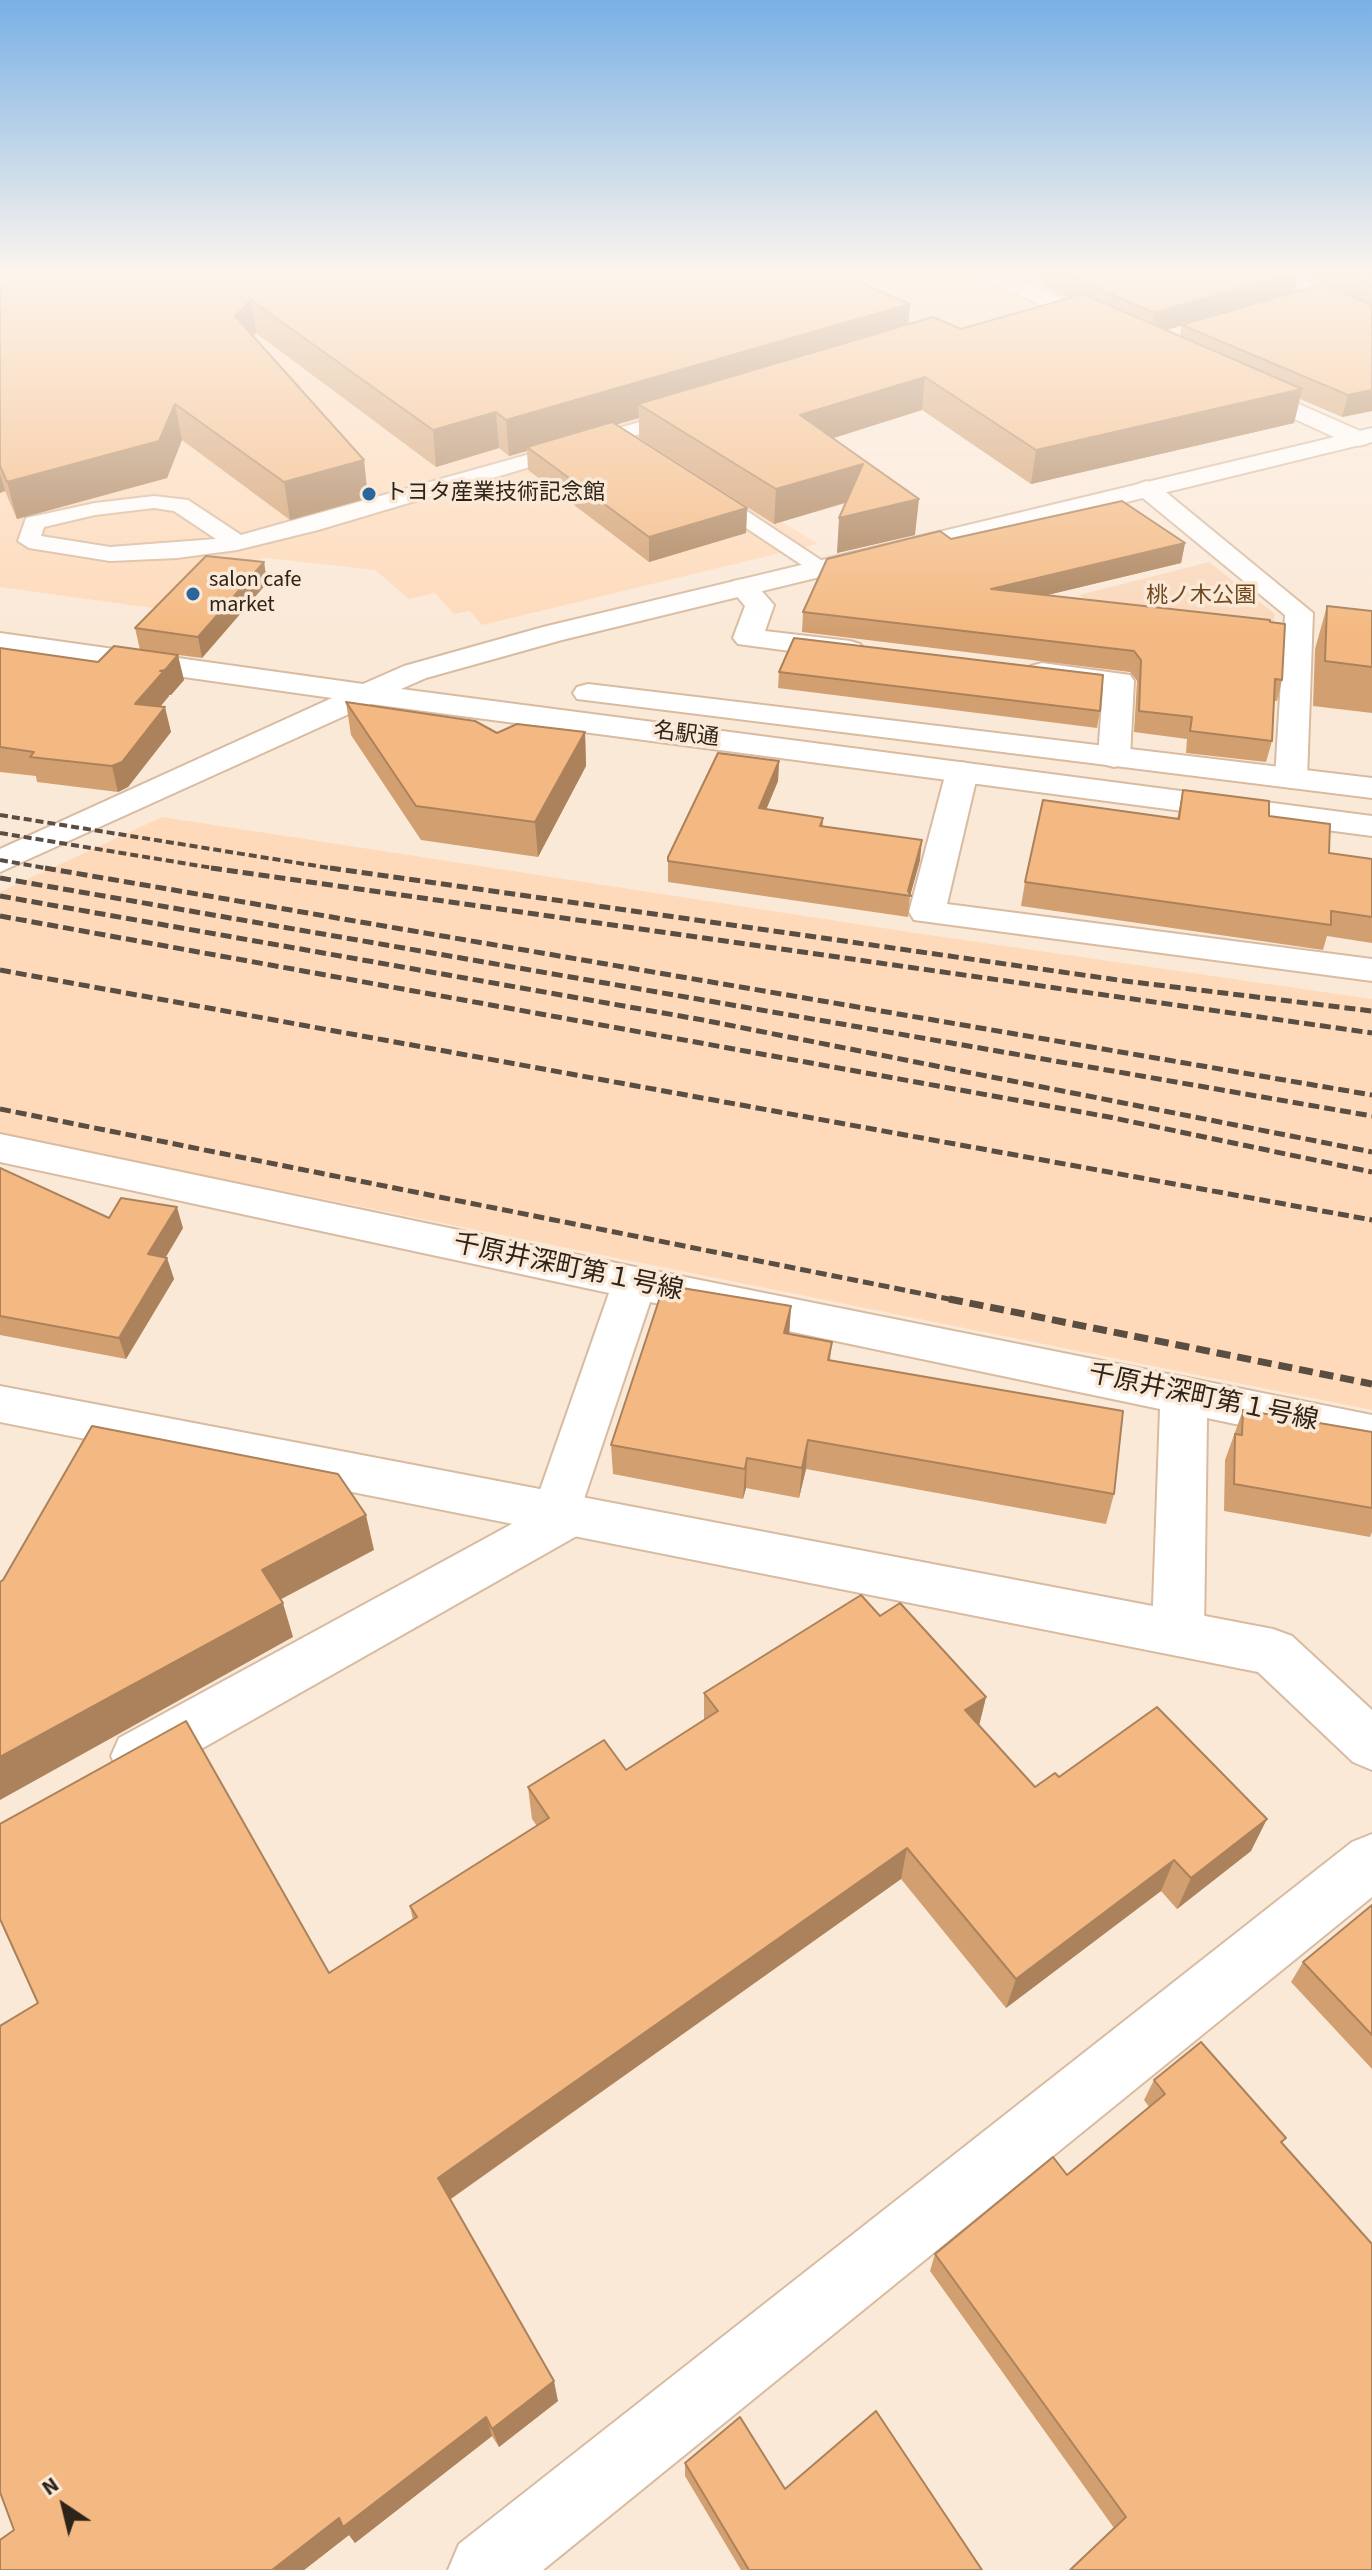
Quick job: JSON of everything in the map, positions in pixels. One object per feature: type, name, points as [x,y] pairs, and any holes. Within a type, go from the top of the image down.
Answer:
[{"type":"street","points":[[1257,392],[1365,437]]},
{"type":"street","points":[[0,862],[367,680],[415,672],[532,638],[1365,437]]},
{"type":"street","points":[[1147,489],[1299,613],[1291,778]]},
{"type":"street","points":[[743,587],[760,605],[748,638],[872,653]]},
{"type":"street","name":"名駅通","points":[[0,642],[367,680],[962,772],[1372,826]]},
{"type":"street","points":[[1011,669],[1119,681],[1114,757]]},
{"type":"street","name":"名駅通","points":[[415,672],[1372,788]]},
{"type":"street","points":[[962,772],[927,912],[1372,970]]},
{"type":"street","name":"千原井深町第１号線","points":[[0,1148],[635,1283],[1372,1434]]},
{"type":"street","points":[[98,1779],[564,1513],[635,1283]]},
{"type":"street","points":[[1178,1633],[1184,1394]]},
{"type":"street","points":[[0,1404],[1273,1652],[1372,1745]]},
{"type":"street","points":[[485,2570],[1372,1861]]},
{"type":"lane","points":[[237,543],[180,505],[154,502],[95,509],[20,535],[110,554],[177,551],[237,543],[310,525],[705,408]]},
{"type":"lane","points":[[602,439],[642,452]]},
{"type":"lane","points":[[681,476],[822,568]]},
{"type":"shaded area","points":[[0,392],[836,392],[658,445],[818,544],[482,625],[470,611],[454,614],[435,593],[409,599],[375,570],[266,558],[219,566],[174,611],[0,587]]},
{"type":"shaded area","points":[[162,817],[922,934],[1372,999],[1372,1410],[0,1134],[0,892]]},
{"type":"green space","name":"桃ノ木公園","points":[[1209,562],[1275,614],[1270,634],[1117,622],[1079,595]]},
{"type":"building","points":[[0,392],[303,392],[364,460],[284,482],[175,404],[159,441],[7,482],[0,466]]},
{"type":"building","points":[[380,392],[604,392],[506,420],[496,412],[433,430]]},
{"type":"building","points":[[679,392],[876,392],[800,415],[919,499],[839,518],[863,464],[776,489],[638,404]]},
{"type":"building","points":[[948,392],[1289,392],[1036,450]]},
{"type":"building","points":[[612,422],[747,508],[649,537],[527,447]]},
{"type":"building","points":[[1122,501],[1185,543],[991,589],[1285,624],[1282,680],[1275,679],[1272,741],[1190,731],[1192,717],[1139,711],[1141,660],[1134,651],[803,612],[827,559],[940,531],[951,539]]},
{"type":"building","points":[[206,556],[264,562],[198,637],[135,628]]},
{"type":"building","points":[[1327,606],[1372,611],[1372,667],[1325,661]]},
{"type":"building","points":[[794,638],[1103,675],[1100,711],[779,672]]},
{"type":"building","points":[[114,646],[178,655],[165,670],[160,671],[164,671],[135,704],[165,707],[122,762],[112,766],[30,757],[34,752],[0,747],[0,648],[98,662]]},
{"type":"building","points":[[346,702],[475,721],[497,733],[517,724],[585,732],[535,822],[416,806]]},
{"type":"building","points":[[718,753],[779,761],[759,808],[823,818],[820,826],[922,840],[908,891],[911,896],[668,861]]},
{"type":"building","points":[[1183,790],[1269,801],[1269,816],[1330,824],[1329,853],[1372,859],[1372,917],[1331,911],[1331,925],[1025,882],[1043,800],[1179,819]]},
{"type":"building","points":[[0,1168],[109,1218],[121,1198],[177,1207],[148,1254],[167,1258],[119,1338],[0,1316]]},
{"type":"building","points":[[664,1285],[791,1306],[784,1333],[832,1342],[828,1360],[1123,1411],[1114,1494],[808,1440],[802,1468],[747,1458],[745,1469],[611,1445]]},
{"type":"building","points":[[1243,1410],[1372,1432],[1372,1508],[1234,1484],[1235,1434],[1242,1435]]},
{"type":"building","points":[[92,1426],[338,1474],[366,1515],[262,1570],[283,1603],[0,1757],[0,1582]]},
{"type":"building","points":[[861,1595],[880,1616],[900,1603],[986,1697],[965,1710],[1035,1787],[1055,1773],[1059,1777],[1157,1707],[1267,1819],[1191,1878],[1174,1860],[1016,1979],[907,1848],[438,2178],[554,2381],[492,2429],[486,2417],[343,2527],[339,2518],[272,2570],[0,2570],[0,2540],[14,2530],[0,2492],[0,2026],[38,2003],[0,1919],[0,1824],[186,1721],[329,1973],[417,1917],[410,1906],[549,1818],[528,1787],[604,1740],[626,1770],[718,1711],[704,1693]]},
{"type":"building","points":[[1372,1905],[1372,2035],[1303,1962]]},
{"type":"building","points":[[1201,2042],[1286,2138],[1281,2142],[1372,2244],[1372,2570],[1070,2570],[1126,2517],[935,2254],[1053,2157],[1067,2175],[1165,2094],[1154,2080]]},
{"type":"building","points":[[876,2411],[982,2570],[749,2570],[685,2463],[740,2417],[785,2489]]},
{"type":"railway","points":[[0,815],[342,870]]},
{"type":"railway","points":[[0,833],[225,870]]},
{"type":"railway","points":[[0,860],[56,870]]},
{"type":"railway","points":[[45,868],[1372,1095]]},
{"type":"railway","points":[[211,868],[225,870]]},
{"type":"railway","points":[[330,868],[1125,981],[1372,1011]]},
{"type":"railway","points":[[225,870],[1372,1033]]},
{"type":"railway","points":[[0,878],[1372,1116]]},
{"type":"railway","points":[[0,896],[703,1020],[1372,1152]]},
{"type":"railway","points":[[0,916],[1109,1117],[1372,1172]]},
{"type":"railway","points":[[0,970],[1372,1220]]},
{"type":"railway","points":[[0,1109],[959,1301]]},
{"type":"railway","points":[[949,1299],[1372,1384]]},
{"type":"place","name":"トヨタ産業技術記念館","points":[[369,494]]},
{"type":"place","name":"salon cafe market","points":[[193,594]]}]
